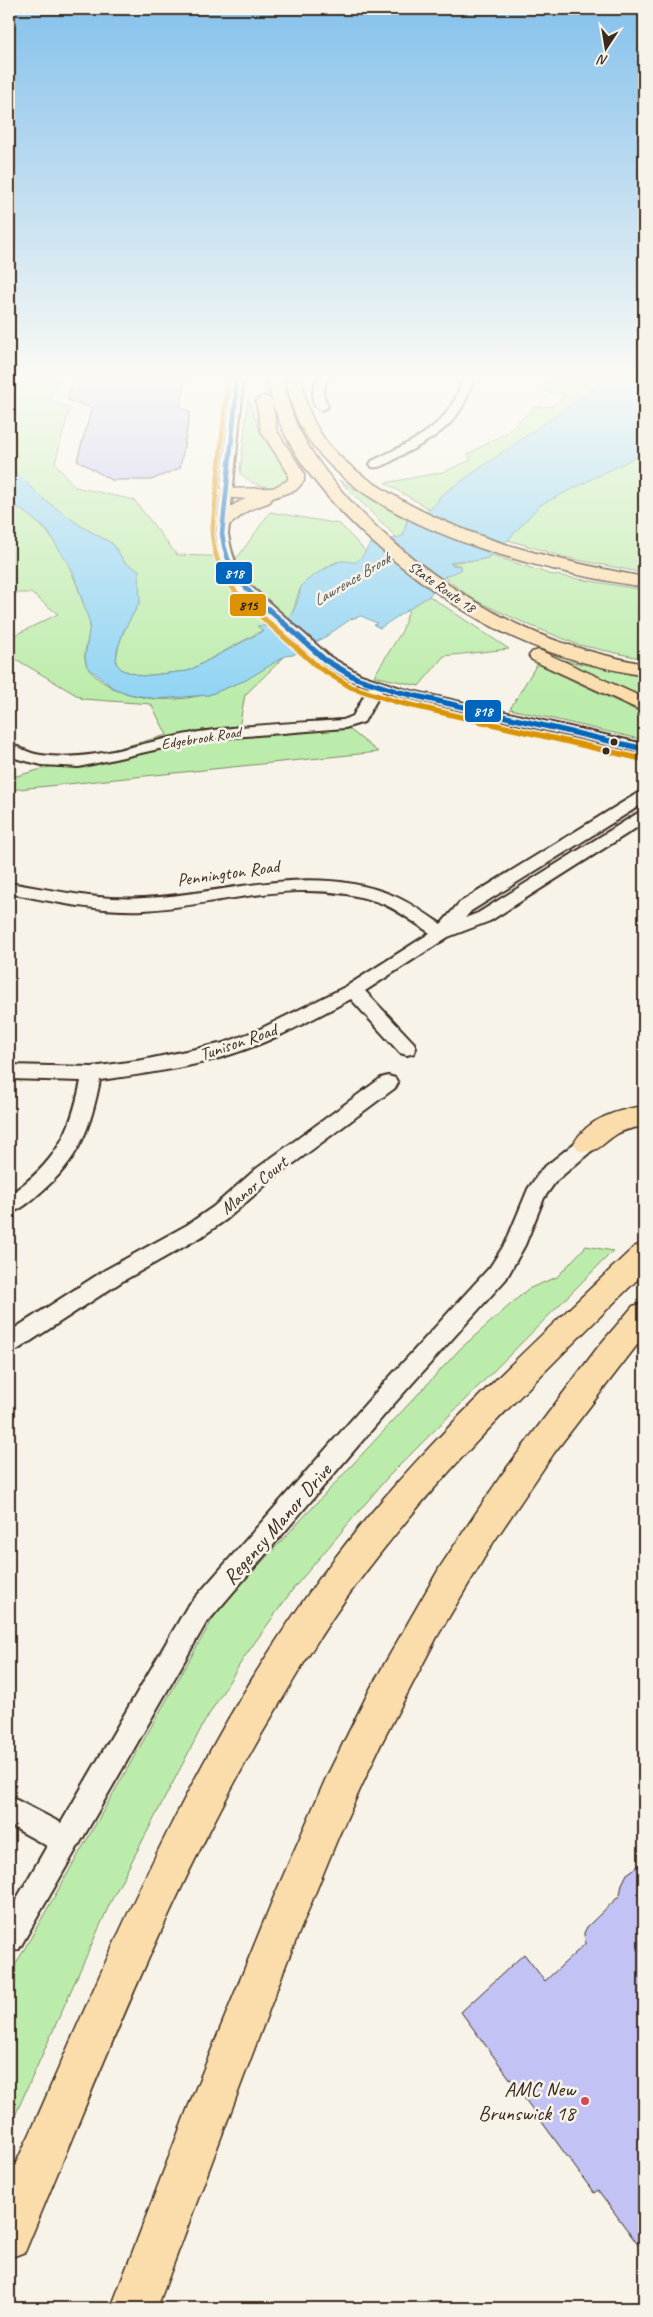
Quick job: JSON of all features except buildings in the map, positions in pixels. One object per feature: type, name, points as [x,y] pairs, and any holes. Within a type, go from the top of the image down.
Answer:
[{"type":"highway","points":[[237,481],[245,487],[264,495]]},
{"type":"highway","points":[[222,522],[243,506],[264,495],[289,488],[296,481]]},
{"type":"highway","name":"State Route 18","points":[[325,481],[363,522],[410,566],[462,603],[512,630],[545,644],[600,661],[644,670]]},
{"type":"highway","points":[[362,481],[393,503],[472,539],[549,563],[644,582]]},
{"type":"highway","points":[[225,495],[311,497],[363,522]]},
{"type":"highway","points":[[462,603],[509,639],[576,675],[644,706]]},
{"type":"highway","points":[[588,1143],[599,1130],[610,1124],[644,1116]]},
{"type":"highway","points":[[588,1143],[612,1134],[644,1130]]},
{"type":"highway","points":[[9,2236],[65,2103],[172,1862],[228,1754],[285,1659],[341,1578],[399,1507],[456,1442],[521,1375],[644,1255]]},
{"type":"highway","points":[[134,2308],[197,2137],[316,1844],[397,1673],[485,1528],[584,1387],[644,1315]]},
{"type":"street","points":[[227,481],[222,522],[224,551],[233,574],[280,621],[310,648],[336,667],[377,686],[644,749]]},
{"type":"street","name":"Edgebrook Road","points":[[9,749],[23,756],[42,760],[79,762],[221,733],[351,723],[359,719],[377,686]]},
{"type":"street","name":"Tunison Road","points":[[442,933],[464,907],[644,796]]},
{"type":"street","name":"Tunison Road","points":[[9,1072],[92,1074],[143,1067],[227,1049],[267,1034],[353,990],[442,933],[484,917],[644,816]]},
{"type":"street","points":[[598,825],[614,835]]},
{"type":"street","name":"Pennington Road","points":[[9,888],[71,899],[143,904],[182,900],[276,885],[328,884],[386,899],[442,933]]},
{"type":"street","points":[[353,990],[407,1048]]},
{"type":"street","points":[[9,1205],[54,1167],[68,1149],[77,1133],[84,1113],[92,1074]]},
{"type":"street","name":"Manor Court","points":[[9,1343],[113,1276],[194,1231],[220,1213],[263,1176],[388,1084]]},
{"type":"street","name":"Regency Manor Drive","points":[[9,1939],[64,1840],[196,1616],[384,1399],[498,1273],[515,1245],[538,1190],[549,1175],[588,1143]]},
{"type":"street","points":[[9,1810],[64,1840]]},
{"type":"green space","points":[[25,481],[70,481],[75,487],[134,500],[177,555],[238,557],[270,512],[340,524],[366,552],[359,561],[352,563],[336,562],[307,581],[301,587],[290,617],[284,622],[273,626],[258,626],[263,630],[188,671],[142,676],[122,670],[116,663],[121,639],[127,624],[140,602],[125,563],[113,544],[81,526],[42,498]]},
{"type":"green space","points":[[250,481],[287,481],[283,486],[270,487]]},
{"type":"green space","points":[[340,481],[407,520],[403,536],[398,539]]},
{"type":"green space","points":[[395,481],[461,481],[440,496],[436,505],[431,510],[385,483]]},
{"type":"green space","points":[[588,481],[644,481],[644,573],[564,557],[508,540],[540,505]]},
{"type":"green space","points":[[9,503],[36,521],[56,543],[64,556],[77,584],[89,619],[90,630],[85,651],[85,661],[89,670],[102,681],[120,691],[143,697],[186,698],[207,694],[227,687],[266,668],[285,656],[245,695],[237,738],[344,725],[378,752],[9,790],[9,778],[167,735],[151,704],[83,699],[9,655],[9,638],[58,614],[31,593],[9,593]]},
{"type":"green space","points":[[492,555],[549,574],[644,590],[644,659],[579,645],[529,625],[474,600],[444,577],[461,569],[459,565],[450,564],[487,558]]},
{"type":"green space","points":[[429,596],[509,649],[444,656],[419,686],[374,676],[402,631],[410,607]]},
{"type":"green space","points":[[559,659],[644,677],[644,701],[571,667]]},
{"type":"green space","points":[[537,664],[644,714],[644,740],[510,709]]},
{"type":"green space","points":[[586,1246],[613,1251],[387,1478],[293,1589],[243,1659],[205,1721],[111,1901],[9,2129],[9,1976],[219,1608],[460,1349],[528,1289],[557,1277]]},
{"type":"water","name":"Lawrence Brook","points":[[9,481],[25,481],[42,498],[81,526],[113,544],[125,563],[139,570],[140,602],[124,630],[117,650],[116,663],[122,670],[142,676],[188,671],[263,631],[257,626],[284,622],[292,613],[305,582],[336,563],[342,561],[356,562],[369,545],[403,536],[408,518],[430,509],[440,496],[461,481],[588,481],[540,505],[508,540],[487,558],[473,561],[460,560],[450,563],[461,566],[461,570],[444,577],[429,596],[380,628],[374,625],[377,623],[361,616],[351,619],[325,637],[293,655],[285,656],[246,680],[209,695],[157,699],[129,694],[113,688],[87,667],[85,657],[90,624],[73,572],[47,530],[23,511],[9,503]]},
{"type":"transit line","name":"815","points":[[217,481],[212,534],[214,554],[224,578],[236,594],[318,667],[351,687],[397,702],[642,759]]},
{"type":"transit line","name":"818","points":[[227,481],[222,534],[228,562],[235,575],[243,587],[325,660],[356,678],[399,692],[644,749]]},
{"type":"place","name":"AMC New Brunswick 18","points":[[585,2101]]}]
